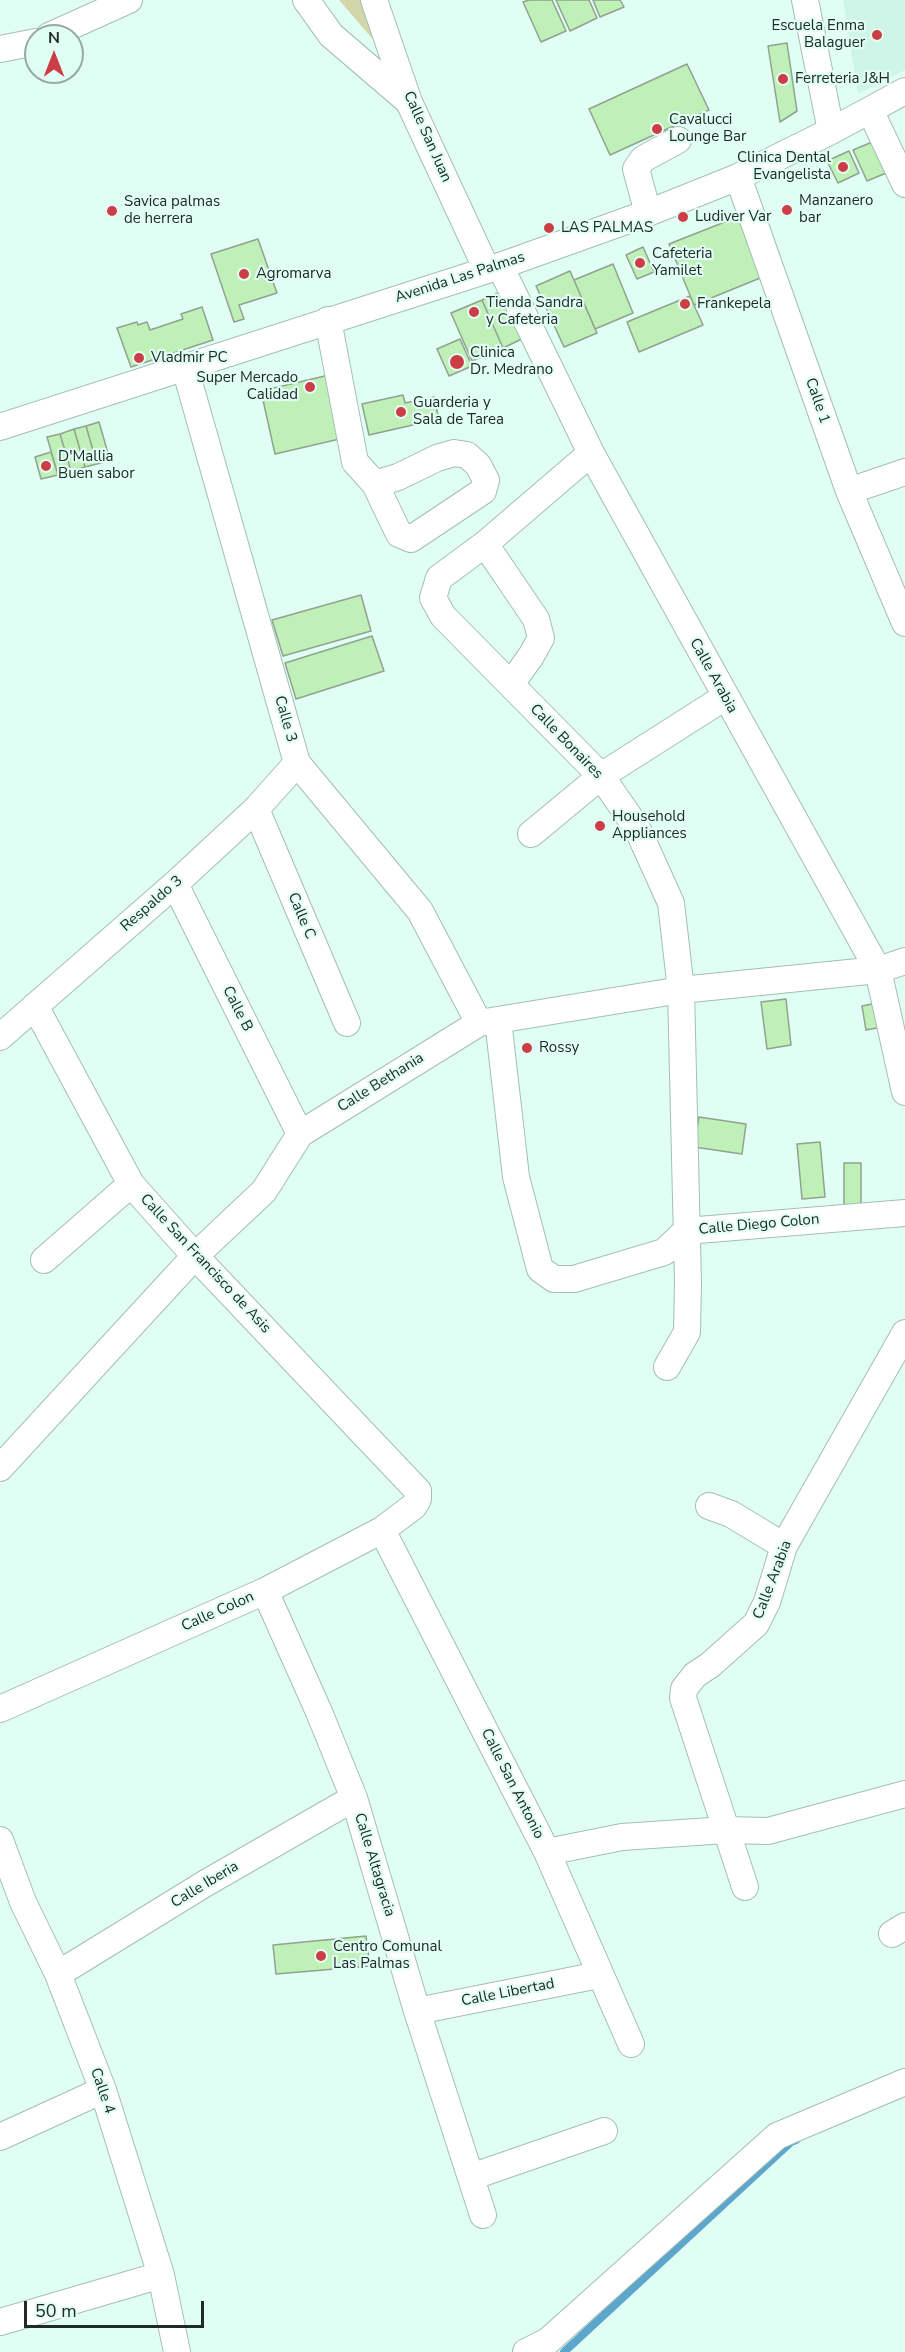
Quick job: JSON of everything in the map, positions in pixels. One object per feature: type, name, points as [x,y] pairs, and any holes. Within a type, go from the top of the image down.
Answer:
[{"type":"street","points":[[76,24],[129,0]]},
{"type":"street","points":[[306,0],[331,35],[409,102]]},
{"type":"street","name":"Calle San Juan","points":[[374,0],[409,102],[494,268]]},
{"type":"street","points":[[805,0],[831,131]]},
{"type":"street","points":[[0,49],[24,44]]},
{"type":"street","name":"Avenida Las Palmas","points":[[0,428],[494,268],[648,213],[738,177],[905,91]]},
{"type":"street","points":[[870,110],[905,184]]},
{"type":"street","points":[[648,213],[636,169],[643,159],[678,140]]},
{"type":"street","name":"Calle 1","points":[[738,177],[849,491],[905,623]]},
{"type":"street","name":"Calle Arabia","points":[[494,268],[591,453],[878,970],[905,1092]]},
{"type":"street","points":[[328,320],[355,462],[375,484]]},
{"type":"street","name":"Calle 3","points":[[185,368],[297,763],[420,911],[489,1021]]},
{"type":"street","name":"Calle Bonaires","points":[[591,453],[485,544],[439,578],[433,598],[443,616],[601,776],[637,828],[671,903],[681,990],[687,1332],[667,1367]]},
{"type":"street","points":[[849,491],[905,472]]},
{"type":"street","points":[[485,544],[536,619],[541,638],[511,684]]},
{"type":"street","points":[[531,834],[601,776],[725,697]]},
{"type":"street","name":"Respaldo 3","points":[[0,1037],[175,884],[256,809],[297,763]]},
{"type":"street","name":"Calle C","points":[[256,809],[347,1023]]},
{"type":"street","name":"Calle B","points":[[175,884],[300,1134]]},
{"type":"street","name":"Calle Bethania","points":[[4,1455],[195,1256],[264,1191],[300,1134],[489,1021],[681,990],[878,970],[905,961]]},
{"type":"street","name":"Calle San Francisco de Asis","points":[[35,1006],[131,1184],[195,1256],[418,1491]]},
{"type":"street","name":"Calle Diego Colon","points":[[489,1021],[516,1176],[540,1269],[554,1280],[574,1279],[664,1252],[686,1231],[905,1213]]},
{"type":"street","points":[[44,1260],[131,1184]]},
{"type":"street","name":"Calle Arabia","points":[[745,1887],[683,1698],[684,1689],[695,1675],[710,1665],[756,1624],[767,1602],[784,1546],[905,1333]]},
{"type":"street","name":"Calle Colon","points":[[0,1709],[265,1592],[382,1530],[414,1506],[418,1499],[418,1491]]},
{"type":"street","points":[[709,1506],[731,1514],[784,1546]]},
{"type":"street","name":"Calle San Antonio","points":[[382,1530],[547,1852],[631,2044]]},
{"type":"street","name":"Calle Altagracia","points":[[265,1592],[319,1712],[354,1798],[417,2011],[483,2215]]},
{"type":"street","points":[[547,1852],[622,1837],[726,1830],[768,1831],[905,1794]]},
{"type":"street","name":"Calle Iberia","points":[[58,1974],[206,1883],[354,1798]]},
{"type":"street","name":"Calle 4","points":[[0,1840],[23,1902],[58,1974],[102,2090],[160,2275],[177,2352]]},
{"type":"street","name":"Calle Libertad","points":[[417,2011],[599,1975]]},
{"type":"street","points":[[526,2352],[548,2342],[777,2136],[905,2082]]},
{"type":"street","points":[[0,2137],[102,2090]]},
{"type":"street","points":[[471,2177],[604,2131]]},
{"type":"street","points":[[0,2322],[160,2275]]},
{"type":"shaded area","points":[[339,0],[362,0],[377,44]]},
{"type":"shaded area","name":"Escuela Enma Balaguer","points":[[843,0],[905,0],[905,70],[858,94]]},
{"type":"building","points":[[552,0],[566,31],[541,42],[523,2]]},
{"type":"building","points":[[556,0],[589,0],[597,18],[570,31]]},
{"type":"building","points":[[593,0],[620,0],[624,7],[600,17]]},
{"type":"building","name":"Ferreteria J&H","points":[[787,43],[797,111],[780,122],[768,46]]},
{"type":"building","points":[[687,64],[709,110],[610,155],[589,109]]},
{"type":"building","points":[[877,140],[891,171],[867,181],[853,150]]},
{"type":"building","name":"Clinica Dental Evangelista","points":[[849,151],[859,173],[838,183],[827,161]]},
{"type":"building","points":[[740,216],[765,276],[694,305],[669,244]]},
{"type":"building","name":"Agromarva","points":[[258,239],[277,293],[239,305],[244,319],[234,322],[211,254]]},
{"type":"building","name":"Cafeteria Yamilet","points":[[643,247],[654,272],[637,279],[626,255]]},
{"type":"building","points":[[613,264],[633,313],[595,329],[574,280]]},
{"type":"building","points":[[570,271],[597,333],[564,347],[536,286]]},
{"type":"building","points":[[507,289],[528,336],[503,348],[482,300]]},
{"type":"building","points":[[690,296],[703,325],[639,352],[627,322]]},
{"type":"building","points":[[482,300],[503,348],[472,361],[451,313]]},
{"type":"building","points":[[202,307],[213,340],[131,367],[117,328],[137,322],[138,325],[147,322],[150,330],[183,319],[181,314]]},
{"type":"building","name":"Clinica Dr. Medrano","points":[[460,339],[472,366],[449,376],[437,349]]},
{"type":"building","points":[[329,375],[344,438],[275,454],[261,391]]},
{"type":"building","name":"Guarderia y Sala de Tarea","points":[[403,395],[405,403],[434,397],[439,419],[369,435],[362,404]]},
{"type":"building","points":[[99,422],[110,460],[97,464],[86,426]]},
{"type":"building","points":[[86,426],[97,464],[85,467],[74,429]]},
{"type":"building","points":[[74,429],[85,467],[71,471],[60,434]]},
{"type":"building","points":[[60,434],[71,471],[58,475],[47,437]]},
{"type":"building","name":"D'Mallia Buen sabor","points":[[51,452],[58,475],[41,479],[35,457]]},
{"type":"building","points":[[361,595],[371,631],[283,656],[272,620]]},
{"type":"building","points":[[372,636],[384,671],[296,699],[285,663]]},
{"type":"building","points":[[786,999],[791,1045],[767,1049],[761,1002]]},
{"type":"building","points":[[877,1003],[882,1027],[866,1030],[862,1006]]},
{"type":"building","points":[[699,1117],[746,1124],[742,1154],[694,1147]]},
{"type":"building","points":[[820,1142],[825,1197],[802,1199],[797,1144]]},
{"type":"building","points":[[844,1163],[861,1163],[861,1208],[844,1208]]},
{"type":"building","name":"Centro Comunal Las Palmas","points":[[366,1936],[370,1966],[276,1974],[273,1945]]},
{"type":"waterway","points":[[564,2352],[791,2142],[796,2140]]},
{"type":"place","name":"Escuela Enma Balaguer","points":[[877,35]]},
{"type":"place","name":"Ferreteria J&H","points":[[783,79]]},
{"type":"place","name":"Cavalucci Lounge Bar","points":[[657,129]]},
{"type":"place","name":"Clinica Dental Evangelista","points":[[843,167]]},
{"type":"place","name":"Manzanero bar","points":[[787,210]]},
{"type":"place","name":"Savica palmas de herrera","points":[[112,211]]},
{"type":"place","name":"Ludiver Var","points":[[683,217]]},
{"type":"place","name":"LAS PALMAS","points":[[549,228]]},
{"type":"place","name":"Cafeteria Yamilet","points":[[640,263]]},
{"type":"place","name":"Agromarva","points":[[244,274]]},
{"type":"place","name":"Frankepela","points":[[685,304]]},
{"type":"place","name":"Tienda Sandra y Cafeteria","points":[[474,312]]},
{"type":"place","name":"Vladmir PC","points":[[139,358]]},
{"type":"place","name":"Clinica Dr. Medrano","points":[[457,362]]},
{"type":"place","name":"Super Mercado Calidad","points":[[310,387]]},
{"type":"place","name":"Guarderia y Sala de Tarea","points":[[401,412]]},
{"type":"place","name":"D'Mallia Buen sabor","points":[[46,466]]},
{"type":"place","name":"Household Appliances","points":[[600,826]]},
{"type":"place","name":"Rossy","points":[[527,1048]]},
{"type":"place","name":"Centro Comunal Las Palmas","points":[[321,1956]]}]
